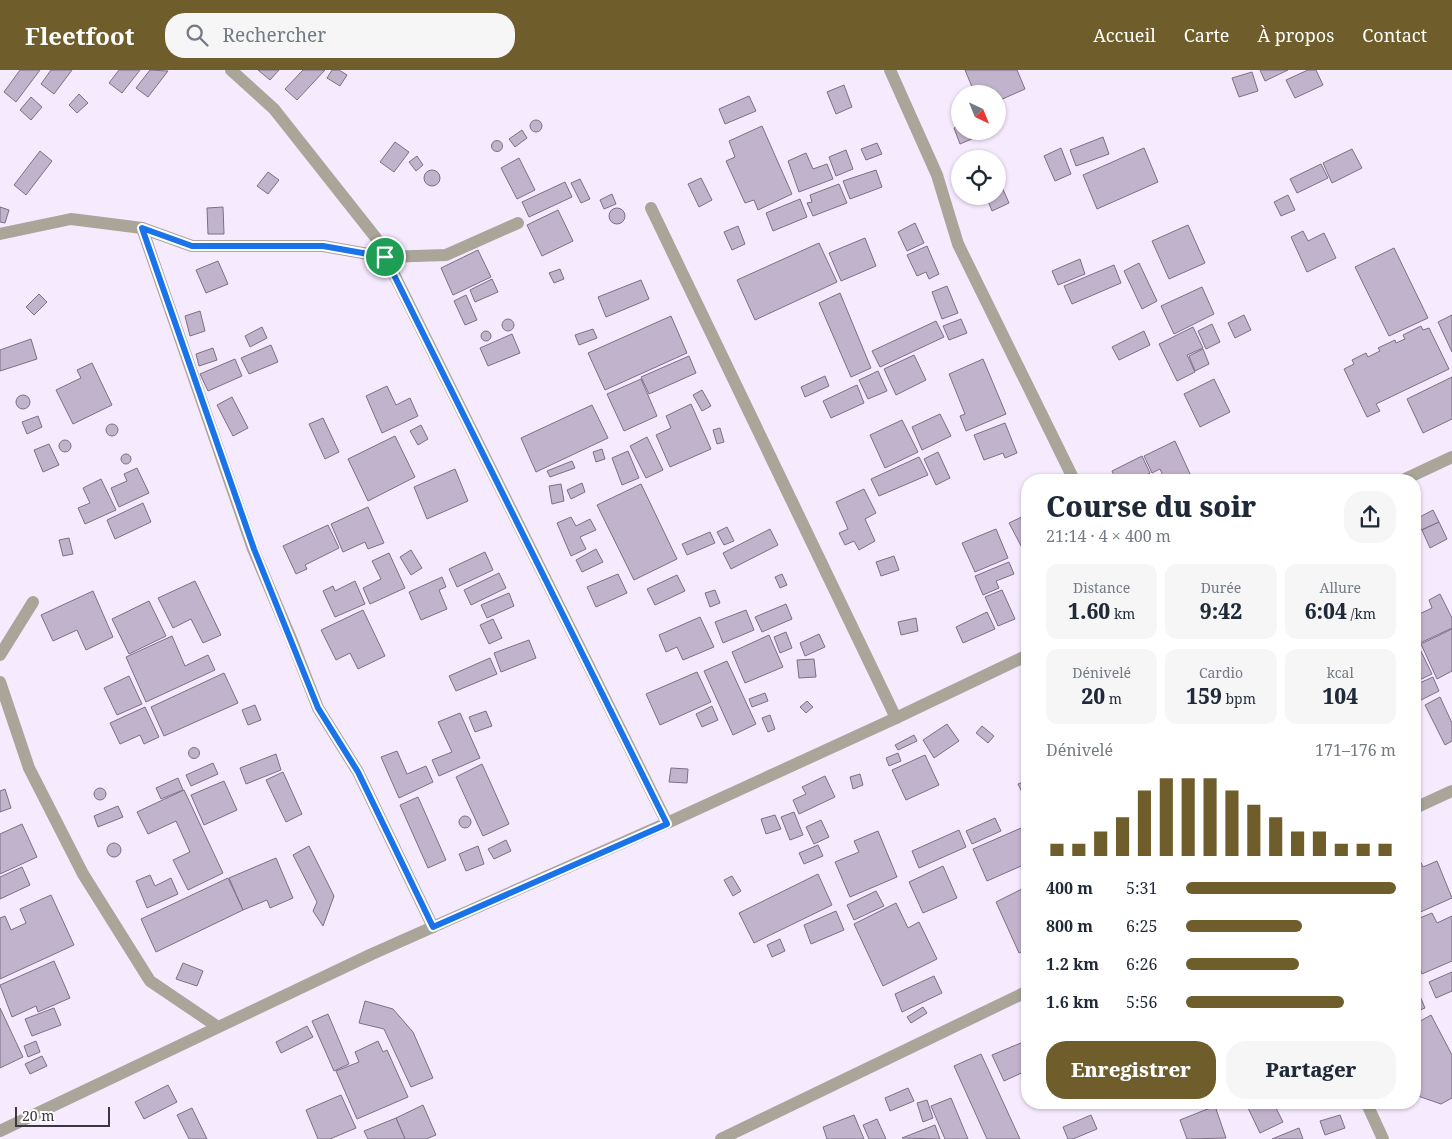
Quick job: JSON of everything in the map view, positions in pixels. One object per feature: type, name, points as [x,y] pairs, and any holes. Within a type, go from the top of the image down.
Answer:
[{"type":"street","points":[[231,70],[274,109],[376,238],[667,824]]},
{"type":"street","points":[[890,70],[938,175],[958,244],[1071,474]]},
{"type":"street","points":[[651,208],[896,718]]},
{"type":"street","points":[[0,234],[71,218],[142,228],[192,246],[323,246],[385,257],[446,255],[518,222]]},
{"type":"street","points":[[142,228],[254,549],[318,708],[358,772],[433,927]]},
{"type":"street","points":[[1416,474],[1452,457]]},
{"type":"street","points":[[0,656],[34,602]]},
{"type":"street","points":[[0,1131],[433,927],[667,824],[1021,658]]},
{"type":"street","points":[[0,682],[34,777],[83,874],[150,981],[218,1027]]},
{"type":"street","points":[[1421,805],[1452,791]]},
{"type":"street","points":[[721,1139],[1021,994]]},
{"type":"street","points":[[1369,1109],[1383,1139]]},
{"type":"building","points":[[20,70],[40,70],[16,102],[4,92]]},
{"type":"building","points":[[51,70],[72,70],[54,94],[41,84]]},
{"type":"building","points":[[119,70],[140,70],[122,93],[109,83]]},
{"type":"building","points":[[150,70],[168,71],[148,97],[136,88]]},
{"type":"building","points":[[258,70],[279,70],[270,80]]},
{"type":"building","points":[[303,70],[325,70],[297,100],[285,89]]},
{"type":"building","points":[[332,70],[339,70],[347,75],[340,86],[327,78]]},
{"type":"building","points":[[965,70],[1017,70],[1025,89],[1006,97],[1006,85],[971,85]]},
{"type":"building","points":[[1260,70],[1288,70],[1265,81]]},
{"type":"building","points":[[1308,70],[1316,70],[1323,85],[1295,98],[1286,80]]},
{"type":"building","points":[[1252,72],[1258,91],[1239,97],[1232,78]]},
{"type":"building","points":[[844,85],[852,107],[836,114],[827,92]]},
{"type":"building","points":[[79,94],[88,103],[77,113],[69,105]]},
{"type":"building","points":[[749,96],[756,111],[725,124],[719,109]]},
{"type":"building","points":[[31,97],[42,107],[31,120],[20,110]]},
{"type":"building","points":[[536,120],[542,126],[536,132],[530,126]]},
{"type":"building","points":[[762,126],[792,194],[758,210],[754,200],[745,203],[726,161],[735,157],[729,141]]},
{"type":"building","points":[[522,130],[527,138],[515,147],[509,139]]},
{"type":"building","points":[[1103,137],[1109,154],[1076,166],[1070,150]]},
{"type":"building","points":[[497,140],[503,146],[497,152],[491,146]]},
{"type":"building","points":[[958,140],[969,140],[960,144]]},
{"type":"building","points":[[395,142],[409,152],[394,172],[380,162]]},
{"type":"building","points":[[877,143],[882,154],[866,160],[861,149]]},
{"type":"building","points":[[1061,148],[1071,174],[1055,181],[1044,156]]},
{"type":"building","points":[[1144,148],[1158,182],[1097,209],[1083,175]]},
{"type":"building","points":[[1352,149],[1362,168],[1332,183],[1323,163]]},
{"type":"building","points":[[846,150],[853,169],[836,176],[829,157]]},
{"type":"building","points":[[40,151],[52,161],[26,195],[14,185]]},
{"type":"building","points":[[806,153],[813,169],[827,164],[833,179],[799,192],[788,161]]},
{"type":"building","points":[[417,156],[423,165],[416,171],[409,162]]},
{"type":"building","points":[[519,158],[535,190],[517,199],[501,168]]},
{"type":"building","points":[[1321,164],[1328,178],[1297,193],[1290,179]]},
{"type":"building","points":[[432,170],[440,178],[432,186],[424,178]]},
{"type":"building","points":[[876,170],[882,187],[850,199],[843,181]]},
{"type":"building","points":[[268,172],[279,180],[268,194],[257,186]]},
{"type":"building","points":[[701,178],[712,200],[699,207],[688,184]]},
{"type":"building","points":[[580,179],[590,199],[581,203],[571,183]]},
{"type":"building","points":[[565,182],[572,197],[529,217],[522,202]]},
{"type":"building","points":[[839,184],[847,203],[813,216],[807,203],[812,202],[810,195]]},
{"type":"building","points":[[612,194],[616,204],[604,209],[600,200]]},
{"type":"building","points":[[1288,195],[1295,210],[1281,216],[1274,202]]},
{"type":"building","points":[[800,199],[807,217],[773,231],[766,213]]},
{"type":"building","points":[[990,205],[1005,205],[992,211]]},
{"type":"building","points":[[0,207],[9,210],[5,223],[0,222]]},
{"type":"building","points":[[223,207],[224,234],[208,234],[207,208]]},
{"type":"building","points":[[617,208],[623,210],[625,216],[623,222],[617,224],[611,222],[609,216],[611,210]]},
{"type":"building","points":[[558,210],[573,241],[542,256],[527,225]]},
{"type":"building","points":[[915,223],[924,243],[907,251],[898,232]]},
{"type":"building","points":[[1188,225],[1205,263],[1169,279],[1152,241]]},
{"type":"building","points":[[738,226],[745,244],[732,250],[724,232]]},
{"type":"building","points":[[1303,231],[1308,241],[1324,233],[1336,258],[1307,272],[1291,237]]},
{"type":"building","points":[[865,238],[876,266],[841,281],[829,253]]},
{"type":"building","points":[[819,243],[837,282],[755,320],[737,280]]},
{"type":"building","points":[[927,246],[939,274],[929,279],[926,272],[917,276],[907,255]]},
{"type":"building","points":[[1394,248],[1428,318],[1389,336],[1355,267]]},
{"type":"building","points":[[478,250],[491,277],[453,295],[441,268]]},
{"type":"building","points":[[1080,259],[1085,274],[1058,285],[1052,271]]},
{"type":"building","points":[[218,261],[228,284],[206,293],[196,270]]},
{"type":"building","points":[[1139,263],[1157,301],[1142,309],[1124,271]]},
{"type":"building","points":[[1114,265],[1121,283],[1072,304],[1064,286]]},
{"type":"building","points":[[560,269],[564,279],[554,283],[549,273]]},
{"type":"building","points":[[492,279],[498,292],[475,302],[470,290]]},
{"type":"building","points":[[641,280],[649,299],[606,317],[598,297]]},
{"type":"building","points":[[947,286],[958,313],[942,319],[932,292]]},
{"type":"building","points":[[1202,287],[1214,314],[1174,334],[1161,306]]},
{"type":"building","points":[[840,293],[871,368],[851,377],[819,303]]},
{"type":"building","points":[[39,294],[47,302],[34,315],[26,307]]},
{"type":"building","points":[[466,295],[477,320],[465,325],[454,301]]},
{"type":"building","points":[[200,311],[205,331],[190,336],[185,316]]},
{"type":"building","points":[[1244,315],[1251,330],[1235,338],[1228,323]]},
{"type":"building","points":[[1452,315],[1452,352],[1438,322]]},
{"type":"building","points":[[671,316],[687,353],[605,390],[588,353]]},
{"type":"building","points":[[506,319],[510,319],[514,325],[510,331],[506,331],[502,327],[502,323]]},
{"type":"building","points":[[961,319],[967,333],[949,340],[943,326]]},
{"type":"building","points":[[936,321],[944,337],[880,367],[872,351]]},
{"type":"building","points":[[1212,324],[1220,342],[1206,349],[1198,331]]},
{"type":"building","points":[[1421,326],[1423,330],[1429,328],[1449,369],[1376,404],[1380,411],[1367,417],[1344,369],[1354,364],[1352,360],[1366,353],[1368,357],[1380,351],[1378,348],[1395,340],[1396,343],[1405,339],[1403,335]]},
{"type":"building","points":[[262,327],[267,338],[250,347],[245,336]]},
{"type":"building","points":[[1193,327],[1203,348],[1187,355],[1195,372],[1177,381],[1159,344]]},
{"type":"building","points":[[593,329],[597,338],[579,345],[575,335]]},
{"type":"building","points":[[484,331],[488,331],[491,336],[490,340],[484,341],[481,338],[481,334]]},
{"type":"building","points":[[1144,331],[1150,345],[1119,360],[1112,347]]},
{"type":"building","points":[[512,334],[520,353],[488,366],[480,348]]},
{"type":"building","points":[[31,339],[37,359],[0,371],[0,350]]},
{"type":"building","points":[[271,345],[278,362],[249,374],[241,358]]},
{"type":"building","points":[[213,348],[217,360],[199,366],[196,354]]},
{"type":"building","points":[[1203,349],[1209,364],[1195,371],[1189,356]]},
{"type":"building","points":[[914,355],[926,380],[896,395],[884,369]]},
{"type":"building","points":[[689,356],[696,373],[649,394],[641,377]]},
{"type":"building","points":[[235,359],[242,376],[208,391],[200,374]]},
{"type":"building","points":[[983,359],[1006,414],[966,431],[960,416],[965,414],[949,374]]},
{"type":"building","points":[[92,363],[112,405],[73,424],[56,390],[81,378],[77,370]]},
{"type":"building","points":[[878,371],[887,391],[868,399],[859,380]]},
{"type":"building","points":[[825,376],[829,386],[805,397],[801,387]]},
{"type":"building","points":[[1452,377],[1452,419],[1423,433],[1407,399]]},
{"type":"building","points":[[641,379],[657,416],[624,431],[607,394]]},
{"type":"building","points":[[1214,379],[1230,412],[1200,427],[1184,394]]},
{"type":"building","points":[[857,385],[864,403],[831,418],[823,401]]},
{"type":"building","points":[[387,386],[396,405],[410,398],[418,416],[382,433],[366,396]]},
{"type":"building","points":[[702,390],[711,406],[702,411],[693,395]]},
{"type":"building","points":[[23,395],[28,397],[30,402],[28,407],[23,409],[18,407],[16,402],[18,397]]},
{"type":"building","points":[[232,397],[248,428],[233,436],[217,405]]},
{"type":"building","points":[[691,404],[711,449],[670,467],[656,435],[671,428],[666,416]]},
{"type":"building","points":[[592,405],[608,438],[536,472],[521,438]]},
{"type":"building","points":[[940,414],[951,436],[922,450],[912,427]]},
{"type":"building","points":[[38,416],[42,427],[27,434],[22,422]]},
{"type":"building","points":[[323,418],[339,452],[325,459],[309,424]]},
{"type":"building","points":[[902,420],[918,452],[885,468],[870,435]]},
{"type":"building","points":[[1005,423],[1017,453],[1005,458],[1003,453],[984,460],[974,435]]},
{"type":"building","points":[[110,424],[114,424],[118,430],[114,436],[110,436],[106,432],[106,428]]},
{"type":"building","points":[[421,425],[428,439],[418,445],[410,431]]},
{"type":"building","points":[[720,428],[724,442],[717,444],[713,430]]},
{"type":"building","points":[[395,436],[415,477],[368,501],[348,459]]},
{"type":"building","points":[[647,437],[663,470],[646,478],[630,446]]},
{"type":"building","points":[[67,440],[70,441],[70,451],[63,452],[60,451],[59,444],[60,441]]},
{"type":"building","points":[[1175,441],[1190,474],[1162,474],[1160,469],[1152,473],[1144,456]]},
{"type":"building","points":[[49,444],[59,465],[43,472],[34,450]]},
{"type":"building","points":[[602,449],[605,459],[596,462],[593,452]]},
{"type":"building","points":[[628,451],[639,478],[622,485],[612,458]]},
{"type":"building","points":[[938,452],[950,478],[936,485],[924,459]]},
{"type":"building","points":[[124,454],[128,454],[131,459],[130,463],[124,464],[121,461],[121,457]]},
{"type":"building","points":[[1142,456],[1150,473],[1113,474],[1112,471]]},
{"type":"building","points":[[919,457],[928,475],[879,496],[871,479]]},
{"type":"building","points":[[572,461],[575,468],[550,477],[547,471]]},
{"type":"building","points":[[137,468],[149,493],[119,507],[111,488],[127,481],[124,474]]},
{"type":"building","points":[[455,469],[468,501],[427,519],[414,487]]},
{"type":"building","points":[[101,479],[116,510],[85,524],[78,508],[90,503],[83,488]]},
{"type":"building","points":[[582,483],[585,492],[571,499],[567,490]]},
{"type":"building","points":[[561,484],[564,501],[552,504],[549,486]]},
{"type":"building","points":[[641,484],[677,559],[634,580],[597,505]]},
{"type":"building","points":[[864,489],[876,513],[865,519],[875,541],[859,550],[854,541],[845,545],[839,533],[848,529],[836,502]]},
{"type":"building","points":[[143,503],[151,522],[115,539],[107,520]]},
{"type":"building","points":[[368,507],[384,543],[368,549],[365,542],[343,552],[331,524]]},
{"type":"building","points":[[1433,510],[1439,522],[1421,530],[1421,516]]},
{"type":"building","points":[[571,517],[576,526],[590,519],[596,530],[580,537],[586,549],[571,556],[557,523]]},
{"type":"building","points":[[1021,517],[1021,546],[1009,523]]},
{"type":"building","points":[[1439,522],[1447,539],[1430,548],[1422,530]]},
{"type":"building","points":[[328,525],[339,548],[305,565],[307,569],[296,574],[283,546]]},
{"type":"building","points":[[727,527],[734,541],[724,545],[717,532]]},
{"type":"building","points":[[770,529],[778,545],[731,569],[723,553]]},
{"type":"building","points":[[996,529],[1008,558],[975,572],[962,543]]},
{"type":"building","points":[[710,532],[715,543],[687,555],[682,544]]},
{"type":"building","points":[[69,538],[73,554],[63,556],[59,540]]},
{"type":"building","points":[[596,549],[603,562],[582,572],[576,560]]},
{"type":"building","points":[[411,550],[422,568],[411,575],[400,557]]},
{"type":"building","points":[[485,552],[493,570],[457,587],[449,569]]},
{"type":"building","points":[[389,553],[405,588],[370,604],[363,588],[381,579],[372,561]]},
{"type":"building","points":[[894,556],[899,570],[881,576],[876,562]]},
{"type":"building","points":[[1009,562],[1014,574],[996,581],[999,588],[983,595],[975,576]]},
{"type":"building","points":[[499,573],[506,588],[471,605],[464,590]]},
{"type":"building","points":[[618,574],[627,593],[596,607],[587,587]]},
{"type":"building","points":[[782,574],[787,585],[780,588],[775,577]]},
{"type":"building","points":[[677,575],[685,591],[655,605],[647,589]]},
{"type":"building","points":[[442,577],[446,587],[439,590],[447,609],[421,620],[409,592]]},
{"type":"building","points":[[195,581],[221,635],[203,643],[191,619],[173,628],[158,598]]},
{"type":"building","points":[[355,581],[365,604],[335,617],[323,591],[333,586],[335,591]]},
{"type":"building","points":[[715,590],[720,603],[710,607],[705,593]]},
{"type":"building","points":[[1002,590],[1015,619],[998,626],[985,597]]},
{"type":"building","points":[[93,591],[113,637],[86,650],[77,630],[53,641],[41,615]]},
{"type":"building","points":[[509,593],[514,606],[487,618],[481,605]]},
{"type":"building","points":[[1440,594],[1452,618],[1452,628],[1421,643],[1421,613],[1432,608],[1429,600]]},
{"type":"building","points":[[149,601],[166,636],[129,654],[112,619]]},
{"type":"building","points":[[786,604],[792,619],[762,632],[755,617]]},
{"type":"building","points":[[363,610],[385,656],[358,669],[350,653],[336,660],[321,630]]},
{"type":"building","points":[[746,610],[754,630],[723,643],[715,622]]},
{"type":"building","points":[[987,612],[995,629],[963,643],[956,627]]},
{"type":"building","points":[[700,617],[714,647],[683,660],[677,647],[666,652],[659,635]]},
{"type":"building","points":[[916,618],[918,631],[901,635],[898,622]]},
{"type":"building","points":[[493,619],[502,638],[489,644],[480,625]]},
{"type":"building","points":[[1452,629],[1452,671],[1437,679],[1421,644]]},
{"type":"building","points":[[786,632],[792,648],[780,653],[774,637]]},
{"type":"building","points":[[819,634],[825,647],[805,656],[800,643]]},
{"type":"building","points":[[769,635],[783,667],[745,683],[732,652]]},
{"type":"building","points":[[172,636],[185,666],[208,655],[215,670],[146,702],[126,657]]},
{"type":"building","points":[[529,640],[536,658],[501,672],[494,653]]},
{"type":"building","points":[[1421,651],[1432,674],[1421,679]]},
{"type":"building","points":[[490,658],[497,674],[456,691],[449,676]]},
{"type":"building","points":[[814,659],[816,677],[799,678],[797,660]]},
{"type":"building","points":[[727,661],[756,724],[733,735],[704,671]]},
{"type":"building","points":[[697,672],[711,702],[660,725],[646,694]]},
{"type":"building","points":[[224,673],[238,703],[164,736],[151,707]]},
{"type":"building","points":[[129,676],[142,704],[117,715],[104,688]]},
{"type":"building","points":[[1433,677],[1439,691],[1421,700],[1421,682]]},
{"type":"building","points":[[765,693],[768,701],[752,707],[749,699]]},
{"type":"building","points":[[1440,697],[1452,723],[1452,741],[1445,745],[1425,705]]},
{"type":"building","points":[[807,701],[813,707],[806,713],[800,707]]},
{"type":"building","points":[[255,705],[261,720],[248,725],[242,710]]},
{"type":"building","points":[[712,706],[718,720],[702,727],[696,714]]},
{"type":"building","points":[[145,707],[159,737],[144,744],[140,735],[120,744],[110,723]]},
{"type":"building","points":[[486,711],[492,726],[475,732],[469,717]]},
{"type":"building","points":[[460,713],[480,758],[439,776],[432,760],[452,752],[438,722]]},
{"type":"building","points":[[770,715],[775,729],[768,732],[762,718]]},
{"type":"building","points":[[947,724],[959,741],[934,758],[923,740]]},
{"type":"building","points":[[982,726],[994,736],[988,743],[976,733]]},
{"type":"building","points":[[914,735],[917,741],[898,750],[895,745]]},
{"type":"building","points":[[194,747],[200,753],[194,759],[188,753]]},
{"type":"building","points":[[397,751],[407,774],[426,766],[433,782],[399,798],[381,757]]},
{"type":"building","points":[[898,753],[901,761],[889,766],[886,758]]},
{"type":"building","points":[[276,754],[281,770],[246,784],[240,768]]},
{"type":"building","points":[[925,755],[939,785],[906,800],[892,770]]},
{"type":"building","points":[[213,763],[218,774],[191,786],[186,775]]},
{"type":"building","points":[[482,764],[509,824],[483,836],[456,777]]},
{"type":"building","points":[[671,768],[688,769],[687,783],[669,782]]},
{"type":"building","points":[[283,772],[302,814],[286,822],[266,780]]},
{"type":"building","points":[[860,774],[863,785],[853,789],[850,777]]},
{"type":"building","points":[[825,776],[835,797],[799,814],[793,800],[806,794],[802,787]]},
{"type":"building","points":[[178,778],[183,790],[161,799],[156,788]]},
{"type":"building","points":[[224,781],[237,810],[204,825],[191,795]]},
{"type":"building","points":[[98,788],[102,788],[106,794],[102,800],[98,800],[94,796],[94,792]]},
{"type":"building","points":[[5,789],[11,808],[0,812],[0,791]]},
{"type":"building","points":[[184,790],[223,873],[188,890],[173,860],[190,852],[176,821],[148,834],[137,812]]},
{"type":"building","points":[[418,797],[446,860],[428,868],[400,805]]},
{"type":"building","points":[[118,806],[123,817],[98,827],[94,816]]},
{"type":"building","points":[[794,812],[803,835],[790,840],[781,817]]},
{"type":"building","points":[[775,815],[781,829],[766,834],[761,819]]},
{"type":"building","points":[[463,816],[467,816],[471,822],[467,828],[463,828],[459,824],[459,820]]},
{"type":"building","points":[[995,818],[1001,831],[972,844],[966,831]]},
{"type":"building","points":[[821,820],[829,837],[814,844],[806,827]]},
{"type":"building","points":[[22,824],[37,857],[0,874],[0,834]]},
{"type":"building","points":[[1021,828],[1021,866],[987,881],[973,849]]},
{"type":"building","points":[[959,830],[966,847],[919,868],[912,851]]},
{"type":"building","points":[[878,831],[897,877],[850,897],[835,862],[859,852],[854,841]]},
{"type":"building","points":[[506,840],[511,851],[494,859],[488,849]]},
{"type":"building","points":[[114,843],[119,845],[121,850],[119,855],[114,857],[109,855],[107,850],[109,845]]},
{"type":"building","points":[[818,845],[823,856],[804,864],[799,853]]},
{"type":"building","points":[[309,846],[334,896],[323,926],[313,911],[317,902],[293,855]]},
{"type":"building","points":[[478,846],[484,864],[466,871],[459,854]]},
{"type":"building","points":[[276,858],[293,898],[270,908],[267,900],[243,910],[229,878]]},
{"type":"building","points":[[1437,861],[1452,898],[1421,912],[1421,863],[1423,867]]},
{"type":"building","points":[[943,866],[957,898],[923,913],[909,882]]},
{"type":"building","points":[[22,867],[30,885],[0,899],[0,877]]},
{"type":"building","points":[[818,874],[832,905],[754,943],[739,913]]},
{"type":"building","points":[[150,875],[155,886],[171,878],[178,894],[147,908],[136,881]]},
{"type":"building","points":[[732,876],[741,891],[733,896],[724,880]]},
{"type":"building","points":[[228,878],[243,910],[156,952],[141,919]]},
{"type":"building","points":[[1021,890],[1021,952],[1019,953],[996,902]]},
{"type":"building","points":[[876,891],[884,906],[854,920],[847,905]]},
{"type":"building","points":[[51,895],[74,945],[0,979],[0,918],[5,916],[11,930],[26,923],[20,909]]},
{"type":"building","points":[[896,903],[908,928],[919,922],[937,959],[883,986],[854,924]]},
{"type":"building","points":[[836,911],[844,930],[811,944],[804,925]]},
{"type":"building","points":[[1432,913],[1437,923],[1452,916],[1452,961],[1422,974],[1421,972],[1421,918]]},
{"type":"building","points":[[780,939],[785,951],[772,957],[767,945]]},
{"type":"building","points":[[54,961],[70,998],[38,1012],[36,1006],[12,1017],[0,985]]},
{"type":"building","points":[[183,963],[203,971],[197,986],[176,979]]},
{"type":"building","points":[[1452,972],[1452,991],[1436,998],[1429,982]]},
{"type":"building","points":[[934,976],[942,993],[902,1012],[895,994]]},
{"type":"building","points":[[1421,998],[1425,1008],[1421,1010]]},
{"type":"building","points":[[365,1001],[393,1009],[413,1032],[433,1078],[411,1087],[384,1029],[359,1023]]},
{"type":"building","points":[[923,1007],[927,1013],[911,1023],[907,1017]]},
{"type":"building","points":[[0,1008],[23,1057],[0,1068]]},
{"type":"building","points":[[54,1008],[61,1025],[32,1036],[25,1019]]},
{"type":"building","points":[[328,1014],[349,1064],[334,1071],[312,1021]]},
{"type":"building","points":[[1431,1015],[1452,1055],[1452,1098],[1441,1104],[1421,1097],[1421,1021]]},
{"type":"building","points":[[307,1026],[313,1037],[281,1053],[276,1042]]},
{"type":"building","points":[[36,1041],[40,1052],[28,1057],[24,1046]]},
{"type":"building","points":[[378,1041],[383,1052],[387,1050],[408,1097],[357,1119],[336,1071],[359,1062],[355,1052]]},
{"type":"building","points":[[1021,1043],[1021,1073],[1004,1081],[992,1055]]},
{"type":"building","points":[[981,1054],[1020,1139],[987,1139],[954,1066]]},
{"type":"building","points":[[42,1056],[47,1066],[30,1074],[25,1064]]},
{"type":"building","points":[[168,1085],[177,1102],[144,1119],[135,1102]]},
{"type":"building","points":[[908,1088],[914,1101],[890,1111],[885,1098]]},
{"type":"building","points":[[341,1095],[356,1128],[330,1139],[318,1139],[306,1110]]},
{"type":"building","points":[[951,1098],[968,1139],[945,1139],[931,1106]]},
{"type":"building","points":[[927,1100],[933,1118],[923,1122],[917,1103]]},
{"type":"building","points":[[423,1105],[436,1135],[426,1139],[405,1139],[396,1118]]},
{"type":"building","points":[[192,1108],[207,1139],[189,1139],[177,1115]]},
{"type":"building","points":[[1208,1109],[1216,1109],[1226,1138],[1187,1139],[1180,1120]]},
{"type":"building","points":[[1248,1109],[1276,1109],[1283,1122],[1260,1133]]},
{"type":"building","points":[[854,1115],[864,1139],[827,1139],[823,1127]]},
{"type":"building","points":[[1091,1115],[1097,1129],[1073,1139],[1068,1139],[1063,1127]]},
{"type":"building","points":[[1340,1115],[1345,1128],[1325,1135],[1320,1121]]},
{"type":"building","points":[[396,1118],[405,1139],[368,1139],[364,1131]]},
{"type":"building","points":[[877,1119],[886,1139],[869,1139],[863,1125]]},
{"type":"building","points":[[935,1125],[940,1139],[902,1138]]},
{"type":"building","points":[[1299,1128],[1303,1139],[1272,1139]]},
{"type":"route","points":[[142,228],[192,246],[323,246],[385,257],[667,824],[433,927],[358,772],[318,708],[254,549],[142,228]]}]
